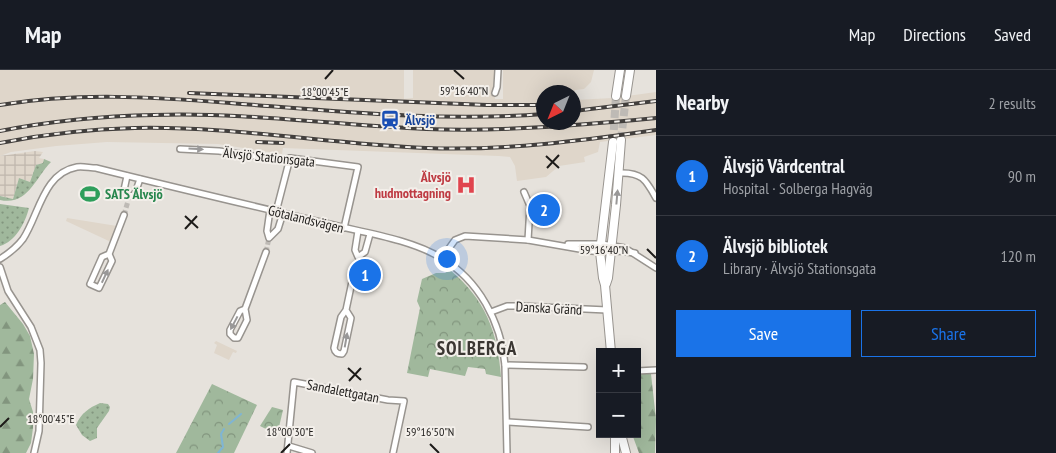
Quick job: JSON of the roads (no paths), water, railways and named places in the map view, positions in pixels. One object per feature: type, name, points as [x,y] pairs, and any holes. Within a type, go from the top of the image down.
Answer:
[{"type":"main road","points":[[616,96],[620,70]]},
{"type":"main road","points":[[626,96],[630,70]]},
{"type":"main road","points":[[605,285],[608,278],[619,174],[618,141],[601,248],[611,348]]},
{"type":"main road","points":[[615,438],[615,453]]},
{"type":"main road","points":[[622,438],[626,453]]},
{"type":"street","points":[[495,93],[498,70]]},
{"type":"street","name":"Älvsjö Stationsgata","points":[[180,149],[219,151],[283,160],[290,158],[358,167],[344,228]]},
{"type":"street","points":[[283,213],[278,229],[269,238],[267,230],[290,158]]},
{"type":"street","name":"Götalandsvägen","points":[[0,259],[16,247],[24,237],[50,184],[60,174],[76,167],[127,176],[358,231],[400,242],[442,258],[454,266],[473,285],[491,312],[501,341],[505,365],[507,453]]},
{"type":"street","points":[[619,174],[642,177],[647,181],[656,198]]},
{"type":"street","points":[[127,176],[124,190],[128,198],[134,196],[140,179]]},
{"type":"street","points":[[524,192],[530,206],[528,240]]},
{"type":"street","points":[[109,254],[102,257],[90,284],[99,288],[112,261],[109,254],[124,215]]},
{"type":"street","points":[[358,231],[355,250],[358,260],[365,252],[370,234]]},
{"type":"street","points":[[442,258],[448,248],[460,238],[466,236],[528,240],[610,249],[625,248],[656,268]]},
{"type":"street","points":[[245,309],[240,311],[230,330],[230,334],[234,338],[238,338],[247,320],[245,309],[266,252]]},
{"type":"street","points":[[0,267],[8,291],[32,328],[40,350],[39,430],[34,453]]},
{"type":"street","points":[[346,310],[350,318],[344,351],[342,354],[338,354],[334,348],[341,317],[346,310],[353,277]]},
{"type":"street","name":"Danska Gränd","points":[[491,312],[507,306],[608,310]]},
{"type":"street","points":[[505,365],[584,367]]},
{"type":"street","points":[[641,370],[656,370]]},
{"type":"street","name":"Sandalettgatan","points":[[287,453],[294,382],[388,400],[404,401],[393,453]]},
{"type":"street","points":[[507,422],[588,427]]},
{"type":"street","points":[[289,446],[312,453]]},
{"type":"waterway","points":[[229,424],[241,414]]},
{"type":"waterway","points":[[218,453],[223,447],[221,434],[224,429]]},
{"type":"tunnel","points":[[613,142],[616,96]]},
{"type":"tunnel","points":[[621,140],[626,96]]},
{"type":"tunnel","points":[[124,215],[128,201]]},
{"type":"tunnel","points":[[266,252],[269,238]]},
{"type":"tunnel","points":[[353,277],[357,263]]},
{"type":"railway","points":[[189,93],[487,105],[536,105]]},
{"type":"railway","points":[[0,105],[58,98],[115,97],[426,116],[465,117],[536,114]]},
{"type":"railway","points":[[581,110],[656,101]]},
{"type":"railway","points":[[0,131],[38,124],[154,115],[222,115],[455,130],[541,127],[656,118]]},
{"type":"railway","points":[[0,143],[84,131],[171,128],[244,132],[390,146],[455,149],[513,147],[656,130]]},
{"type":"railway","points":[[257,142],[283,143]]},
{"type":"place","name":"Älvsjö","points":[[390,120]]},
{"type":"place","name":"Älvsjö hudmottagning","points":[[466,185]]},
{"type":"place","name":"SATS Älvsjö","points":[[90,194]]},
{"type":"place","name":"Älvsjö bibliotek","points":[[544,210]]},
{"type":"place","name":"Älvsjö Vårdcentral","points":[[365,275]]},
{"type":"district","name":"SOLBERGA","points":[[477,348]]}]
